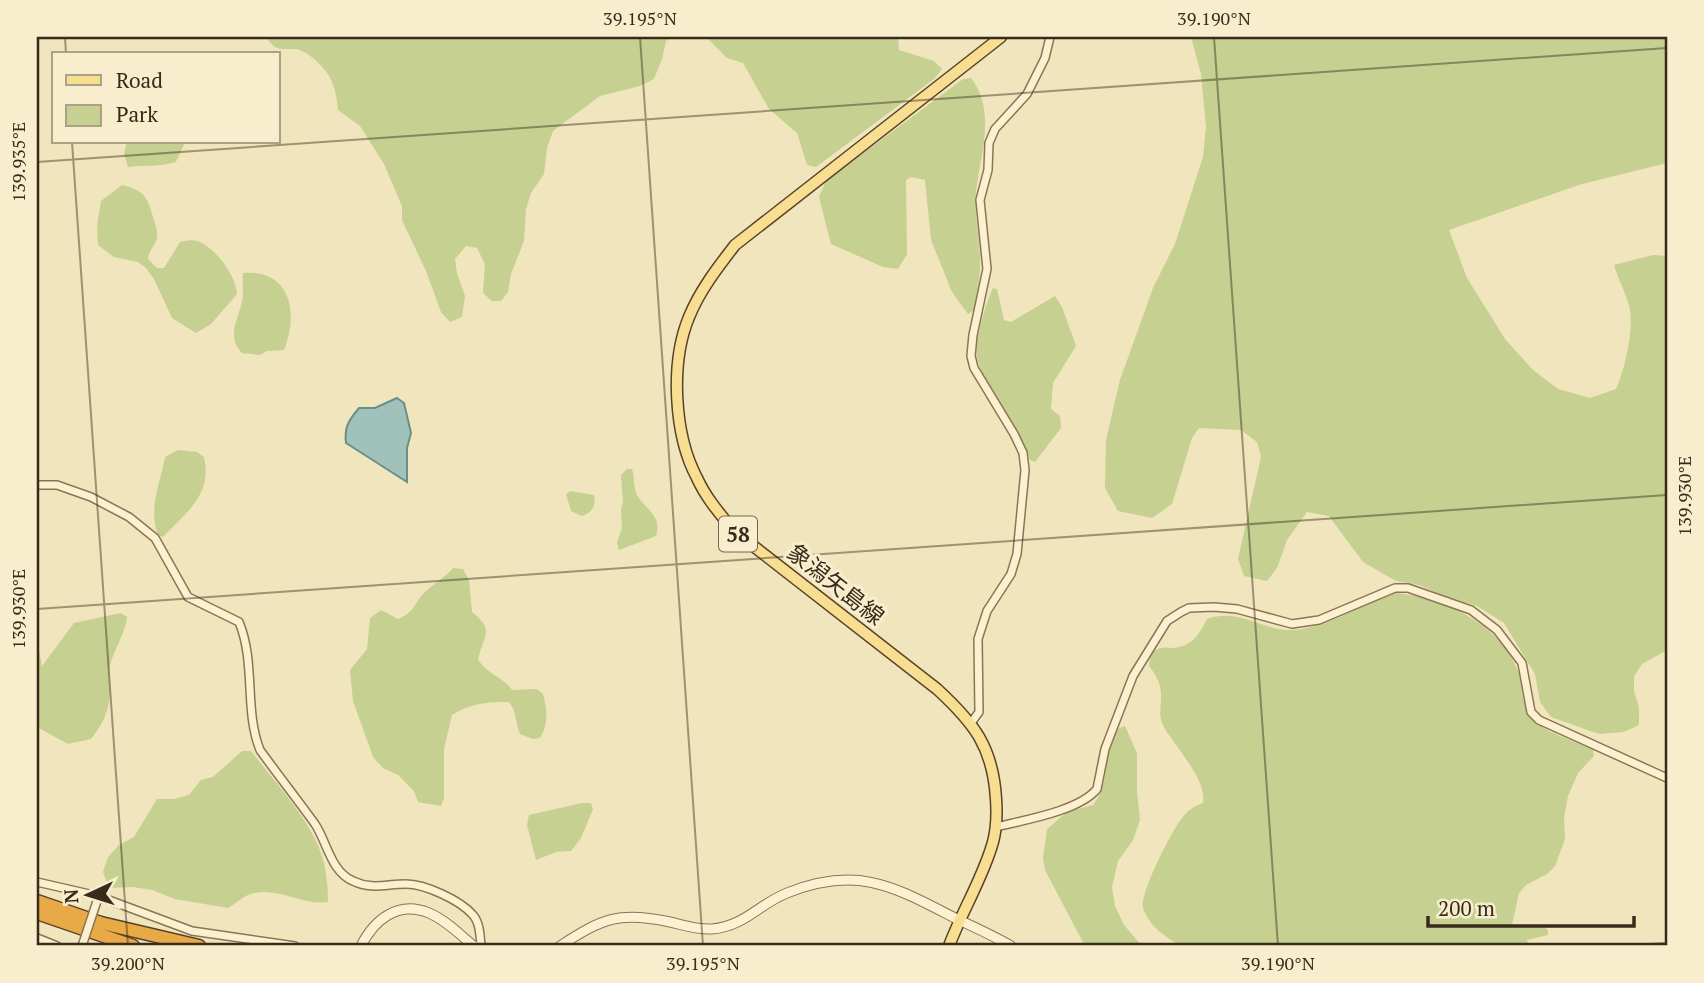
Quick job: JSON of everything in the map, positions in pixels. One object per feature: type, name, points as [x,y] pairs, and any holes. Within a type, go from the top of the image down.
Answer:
[{"type":"highway","points":[[37,901],[133,946]]},
{"type":"highway","points":[[37,913],[99,928],[199,946]]},
{"type":"main road","name":"象潟矢島線","points":[[950,946],[982,872],[996,827],[995,776],[988,753],[971,723],[921,675],[734,531],[713,505],[692,466],[681,434],[677,393],[688,320],[705,286],[735,245],[1001,37]]},
{"type":"street","points":[[971,723],[979,712],[978,639],[987,611],[1011,574],[1017,554],[1025,470],[1023,453],[1014,434],[974,368],[971,356],[986,269],[980,200],[995,129],[1027,94],[1045,58],[1050,37]]},
{"type":"street","points":[[37,485],[57,485],[91,497],[129,517],[155,538],[188,597],[239,622],[248,656],[255,737],[260,750],[317,827],[336,866],[350,880],[367,887],[407,884],[425,887],[453,901],[473,915],[478,925],[481,946]]},
{"type":"street","points":[[996,827],[1068,807],[1094,794],[1105,749],[1133,676],[1167,621],[1181,612],[1201,607],[1237,609],[1292,624],[1320,620],[1395,588],[1408,588],[1471,610],[1497,629],[1522,663],[1531,712],[1539,720],[1667,778]]},
{"type":"street","points":[[560,946],[607,919],[623,916],[642,916],[710,929],[737,924],[784,894],[814,883],[840,880],[868,881],[896,888],[1011,946]]},
{"type":"street","points":[[37,882],[98,899],[192,931],[295,946]]},
{"type":"street","points":[[82,946],[98,899]]},
{"type":"street","points":[[361,946],[373,925],[399,910],[414,909],[429,913],[474,946]]},
{"type":"street","points":[[37,938],[57,946]]},
{"type":"green space","points":[[266,37],[674,37],[666,41],[654,79],[640,86],[600,96],[553,131],[547,148],[544,174],[531,193],[526,209],[524,241],[511,274],[508,292],[501,301],[492,301],[483,293],[485,264],[477,248],[466,246],[455,259],[465,296],[462,317],[450,322],[441,312],[426,271],[402,220],[402,206],[384,164],[360,126],[338,110],[330,77],[317,61],[306,53],[278,48]]},
{"type":"green space","points":[[706,37],[898,37],[899,50],[934,61],[942,69],[934,79],[816,167],[807,165],[797,133],[769,109],[743,63],[727,58]]},
{"type":"green space","points":[[1191,37],[1667,37],[1667,163],[1582,184],[1449,230],[1467,278],[1505,339],[1533,370],[1558,389],[1590,398],[1616,389],[1628,346],[1630,311],[1614,265],[1653,255],[1667,256],[1667,650],[1642,664],[1634,676],[1639,725],[1624,732],[1599,734],[1551,717],[1540,702],[1535,674],[1504,623],[1477,606],[1419,585],[1396,581],[1363,562],[1329,516],[1307,512],[1287,540],[1277,568],[1267,581],[1244,576],[1238,559],[1261,457],[1257,442],[1241,430],[1199,428],[1192,438],[1172,504],[1152,518],[1118,511],[1105,488],[1106,440],[1120,380],[1153,288],[1175,244],[1203,157],[1206,127],[1201,74]]},
{"type":"green space","points":[[971,78],[983,105],[985,134],[976,192],[980,272],[974,310],[968,314],[952,292],[931,240],[925,180],[911,177],[906,180],[907,254],[898,269],[883,267],[831,244],[819,197],[826,181],[963,79]]},
{"type":"green space","points":[[126,144],[184,144],[176,162],[158,165],[128,167],[124,153]]},
{"type":"green space","points":[[122,185],[141,193],[149,206],[157,236],[148,259],[157,268],[164,268],[180,242],[194,240],[214,252],[230,272],[237,294],[211,324],[196,333],[172,318],[146,268],[138,262],[114,257],[98,245],[97,226],[101,201]]},
{"type":"green space","points":[[243,273],[272,278],[287,296],[291,322],[284,350],[267,351],[260,355],[242,353],[237,347],[234,328],[243,298]]},
{"type":"green space","points":[[993,288],[997,289],[1004,320],[1011,322],[1055,296],[1062,307],[1076,346],[1053,383],[1051,409],[1060,416],[1061,428],[1035,462],[1030,460],[1018,433],[987,382],[977,357],[979,332]]},
{"type":"green space","points":[[178,450],[197,452],[204,457],[205,482],[196,502],[163,537],[158,535],[155,525],[156,496],[165,457]]},
{"type":"green space","points":[[627,469],[632,469],[636,494],[653,514],[657,529],[656,536],[619,550],[617,542],[622,528],[623,502],[621,475]]},
{"type":"green space","points":[[570,491],[594,495],[591,511],[582,516],[571,511],[566,494]]},
{"type":"green space","points":[[453,568],[463,569],[469,580],[472,612],[485,628],[478,659],[512,690],[537,689],[543,694],[546,716],[540,738],[533,739],[520,734],[509,702],[480,704],[452,715],[444,749],[444,798],[441,806],[418,802],[414,791],[398,775],[383,768],[373,757],[353,701],[350,670],[367,649],[370,618],[381,610],[398,619],[404,616],[426,591]]},
{"type":"green space","points":[[1396,593],[1451,607],[1484,627],[1510,654],[1518,671],[1524,701],[1531,718],[1551,732],[1593,750],[1594,756],[1578,773],[1568,796],[1564,818],[1565,839],[1555,866],[1547,874],[1526,885],[1519,893],[1512,925],[1544,927],[1548,930],[1548,935],[1527,940],[1528,944],[1534,946],[1181,946],[1169,939],[1150,921],[1143,908],[1143,901],[1171,835],[1187,813],[1203,803],[1203,794],[1195,774],[1161,720],[1160,685],[1149,666],[1151,652],[1189,643],[1207,619],[1218,616],[1238,617],[1277,629],[1299,630],[1325,623]]},
{"type":"green space","points":[[121,613],[127,617],[110,665],[108,706],[95,734],[91,739],[68,744],[37,727],[37,641],[42,666],[74,623]]},
{"type":"green space","points":[[1125,726],[1137,753],[1140,820],[1133,840],[1118,861],[1112,887],[1115,906],[1124,925],[1142,946],[1085,946],[1045,870],[1043,858],[1047,829],[1067,812],[1093,805],[1102,789],[1111,742],[1119,728]]},
{"type":"green space","points":[[242,751],[251,751],[314,836],[325,868],[328,902],[258,892],[245,896],[228,908],[175,899],[152,890],[133,887],[109,888],[103,872],[108,857],[119,845],[134,837],[157,799],[174,799],[189,795],[201,780],[213,777]]},
{"type":"green space","points":[[591,803],[593,809],[581,838],[571,851],[556,852],[536,860],[527,825],[529,815]]},
{"type":"water","points":[[397,398],[404,403],[411,433],[407,448],[407,482],[346,443],[348,424],[359,408],[375,408]]}]
